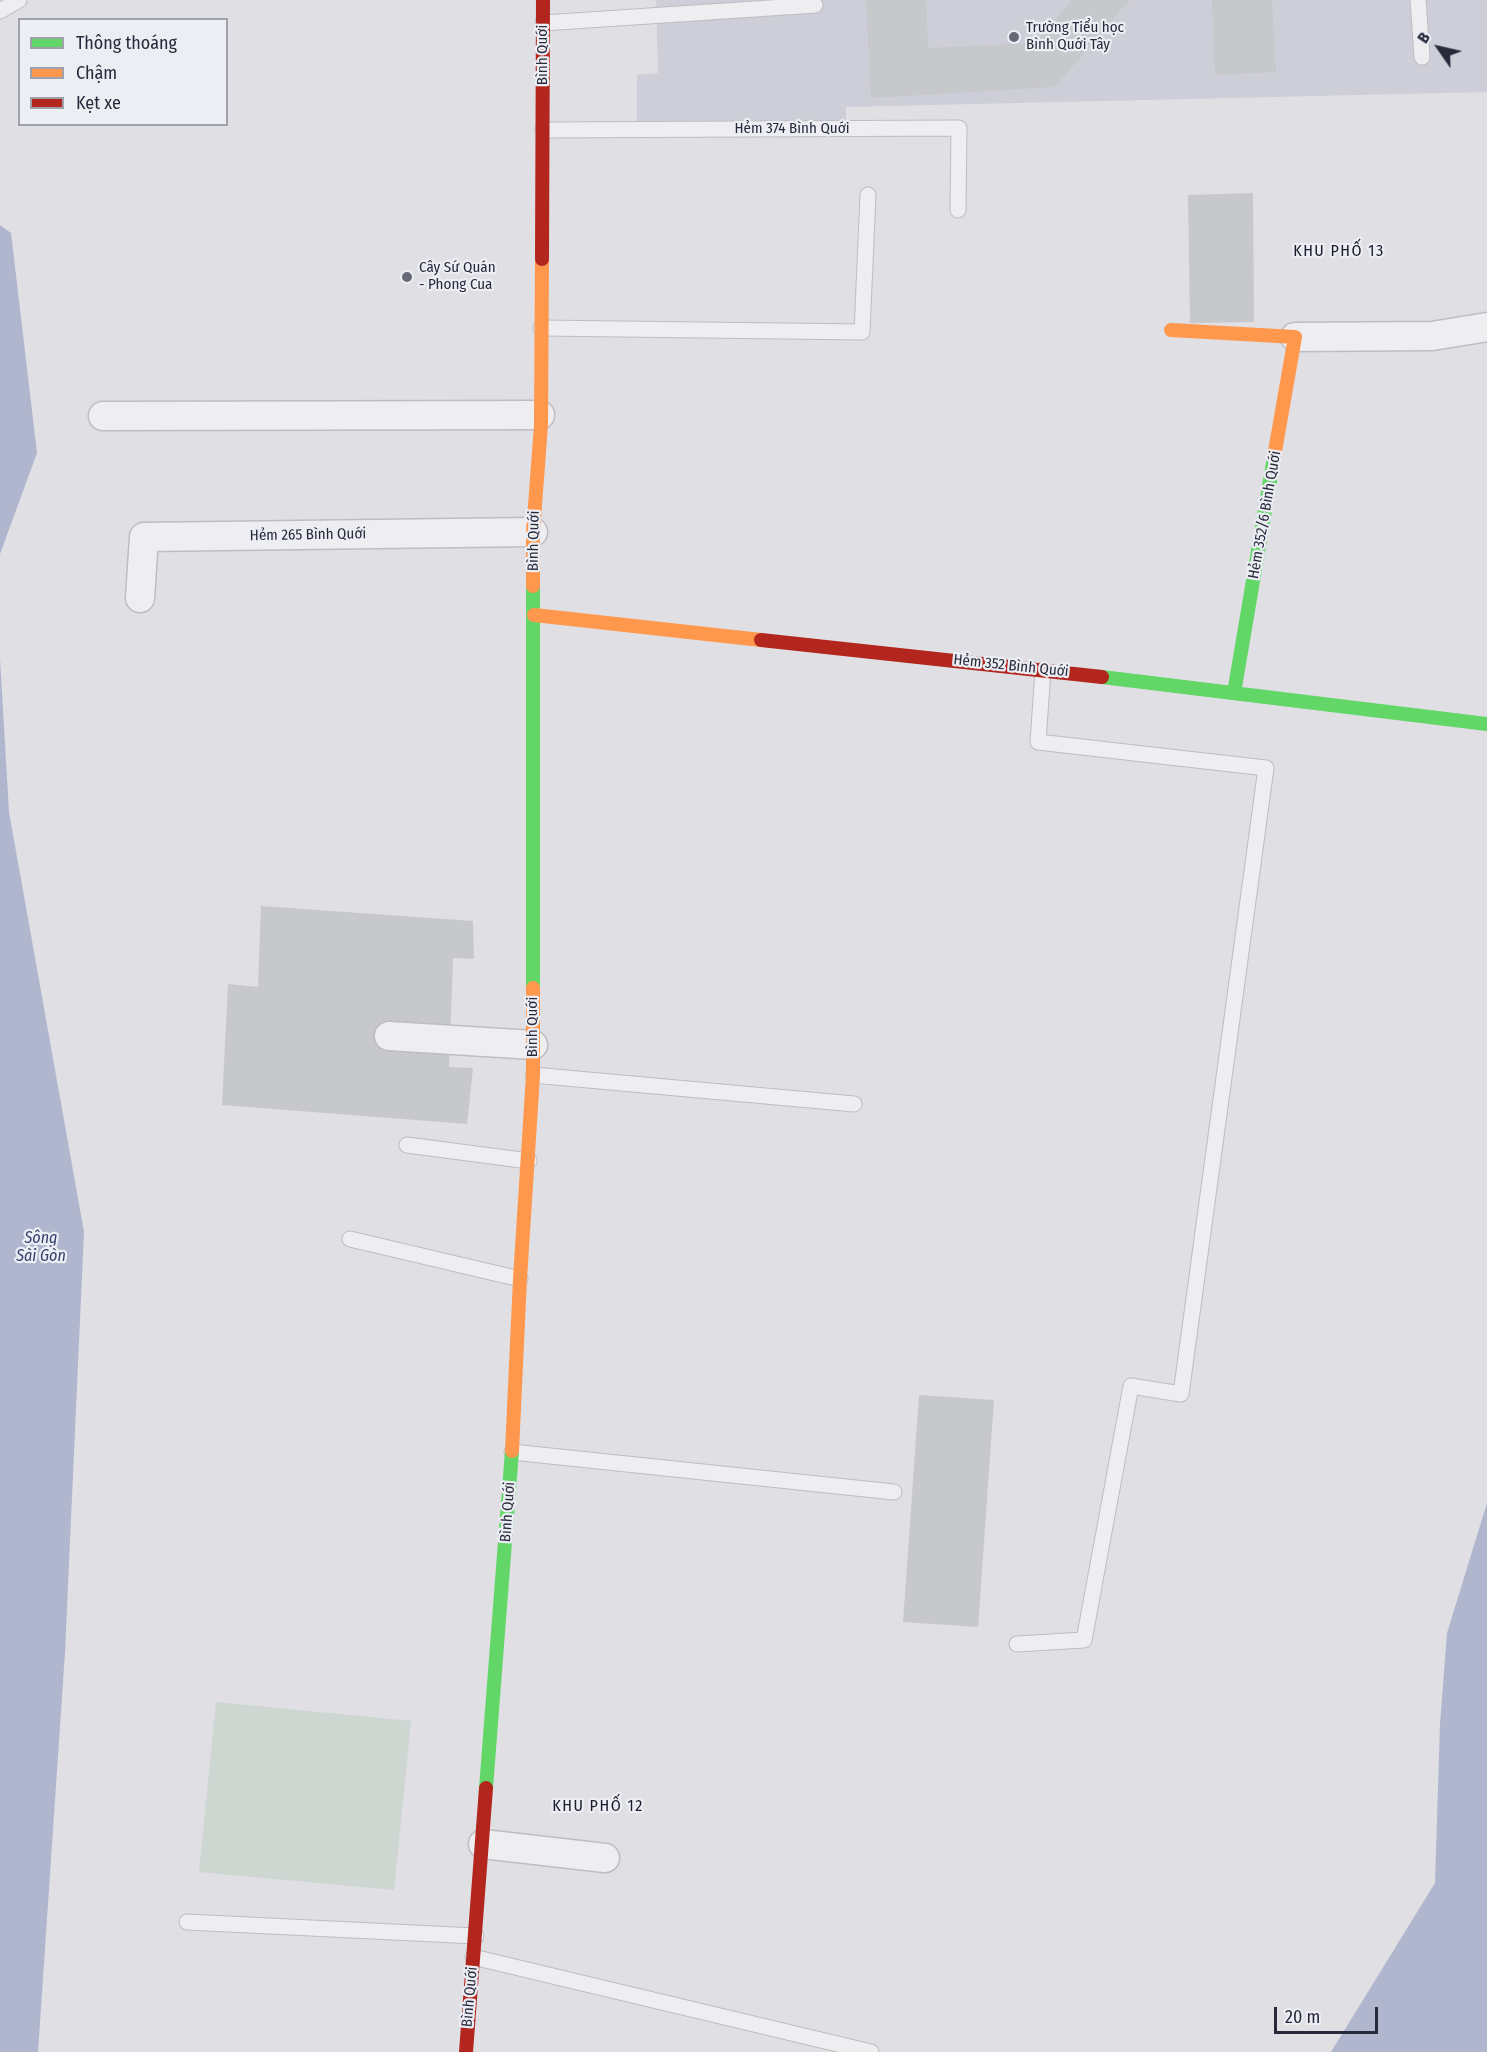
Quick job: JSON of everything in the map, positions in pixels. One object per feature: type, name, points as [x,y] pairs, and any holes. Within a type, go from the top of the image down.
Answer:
[{"type":"main road","name":"Bình Quới","points":[[466,2052],[512,1452],[533,1075],[533,532],[541,425],[543,0]]},
{"type":"main road","points":[[1171,330],[1295,337]]},
{"type":"main road","name":"Hẻm 352/6 Bình Quới","points":[[1234,693],[1295,337]]},
{"type":"main road","name":"Hẻm 352 Bình Quới","points":[[534,615],[1043,670],[1487,724]]},
{"type":"street","points":[[1295,337],[1432,336],[1487,327]]},
{"type":"street","points":[[103,416],[540,414]]},
{"type":"street","name":"Hẻm 265 Bình Quới","points":[[140,598],[144,537],[533,532]]},
{"type":"street","points":[[389,1036],[533,1045]]},
{"type":"street","points":[[483,1844],[605,1858]]},
{"type":"lane","points":[[0,11],[19,0]]},
{"type":"lane","points":[[1418,0],[1422,57]]},
{"type":"lane","points":[[543,23],[815,5]]},
{"type":"lane","name":"Hẻm 374 Bình Quới","points":[[543,130],[958,128],[958,210]]},
{"type":"lane","points":[[541,328],[862,332],[868,195]]},
{"type":"lane","points":[[1017,1644],[1084,1640],[1131,1386],[1180,1394],[1266,768],[1038,742],[1043,670]]},
{"type":"lane","points":[[533,1075],[854,1104]]},
{"type":"lane","points":[[407,1145],[529,1161]]},
{"type":"lane","points":[[350,1239],[520,1279]]},
{"type":"lane","points":[[512,1452],[894,1492]]},
{"type":"lane","points":[[187,1922],[476,1935]]},
{"type":"lane","points":[[473,1957],[871,2052]]},
{"type":"shaded area","name":"Trường Tiểu học Bình Quới Tây","points":[[656,0],[1487,0],[1487,92],[846,107],[846,122],[637,126],[637,75],[658,73]]},
{"type":"shaded area","points":[[216,1702],[411,1721],[394,1890],[199,1872]]},
{"type":"water","points":[[0,225],[11,233],[37,453],[0,554]]},
{"type":"water","name":"Sông Sài Gòn","points":[[0,659],[9,812],[84,1232],[65,1652],[38,2052],[0,2052]]},
{"type":"water","points":[[1487,1503],[1487,2052],[1331,2052],[1435,1883],[1440,1724],[1447,1633]]},
{"type":"building","points":[[866,0],[926,0],[928,48],[1036,43],[1072,0],[1129,0],[1055,87],[871,98]]},
{"type":"building","points":[[1212,0],[1272,0],[1276,72],[1215,75]]},
{"type":"building","points":[[1253,193],[1254,322],[1190,323],[1188,195]]},
{"type":"building","points":[[261,906],[473,921],[474,959],[453,958],[449,1067],[473,1068],[467,1124],[222,1105],[228,984],[258,987]]},
{"type":"building","points":[[919,1395],[994,1400],[978,1627],[903,1622]]},
{"type":"traffic: fast","points":[[1234,693],[1274,457]]},
{"type":"traffic: fast","points":[[533,586],[533,988]]},
{"type":"traffic: fast","points":[[1102,677],[1487,724]]},
{"type":"traffic: fast","points":[[486,1788],[512,1451]]},
{"type":"traffic: slow","points":[[533,586],[533,532],[541,425],[542,259]]},
{"type":"traffic: slow","points":[[1171,330],[1295,337],[1274,457]]},
{"type":"traffic: slow","points":[[534,615],[761,640]]},
{"type":"traffic: slow","points":[[512,1451],[533,1075],[533,988]]},
{"type":"traffic: jam","points":[[542,259],[543,0]]},
{"type":"traffic: jam","points":[[761,640],[1102,677]]},
{"type":"traffic: jam","points":[[466,2052],[486,1788]]},
{"type":"place","name":"Trường Tiểu học Bình Quới Tây","points":[[1014,37]]},
{"type":"place","name":"Cây Sứ Quán - Phong Cua","points":[[407,277]]},
{"type":"district","name":"KHU PHỐ 13","points":[[1339,252]]},
{"type":"district","name":"KHU PHỐ 12","points":[[598,1807]]}]
